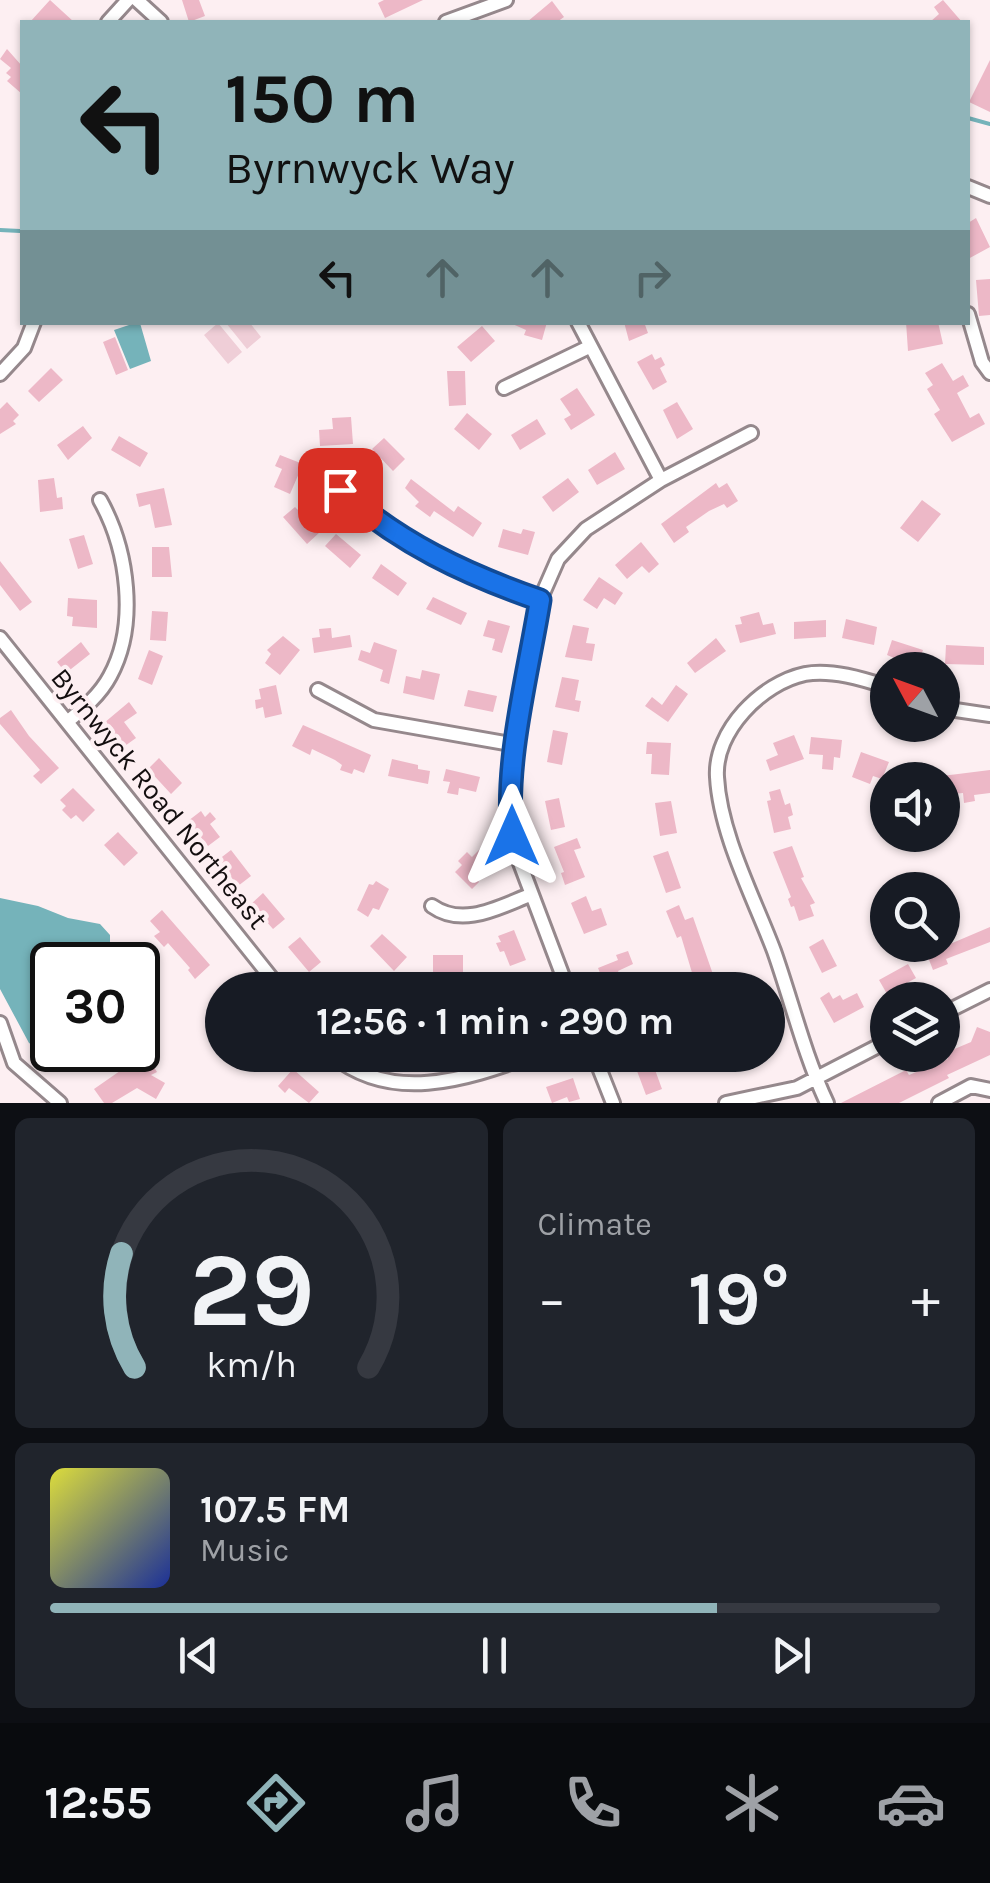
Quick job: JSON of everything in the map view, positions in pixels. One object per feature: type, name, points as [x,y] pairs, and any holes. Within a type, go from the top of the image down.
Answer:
[{"type":"street","points":[[110,20],[128,0]]},
{"type":"street","points":[[138,0],[158,20]]},
{"type":"street","points":[[451,20],[506,0]]},
{"type":"street","points":[[970,321],[982,362],[990,373]]},
{"type":"street","points":[[0,374],[24,348],[33,325]]},
{"type":"street","points":[[579,325],[662,480]]},
{"type":"street","points":[[504,388],[590,348]]},
{"type":"street","points":[[561,972],[517,856],[510,818],[516,745],[540,600],[558,559],[578,536],[662,480],[750,432]]},
{"type":"street","points":[[340,490],[417,548],[483,580],[540,600]]},
{"type":"street","points":[[66,722],[98,694],[122,646],[126,592],[121,556],[115,531],[100,500]]},
{"type":"street","name":"Byrnwyck Road Northeast","points":[[0,638],[267,972]]},
{"type":"street","points":[[827,1103],[730,832],[716,773],[732,726],[749,707],[784,681],[808,674],[834,673],[870,682]]},
{"type":"street","points":[[318,690],[374,720],[516,745]]},
{"type":"street","points":[[960,711],[990,715]]},
{"type":"street","points":[[432,906],[450,915],[470,916],[530,895]]},
{"type":"street","points":[[960,1005],[990,990]]},
{"type":"street","points":[[0,1023],[14,1063],[60,1103]]},
{"type":"street","points":[[726,1103],[778,1093],[870,1050]]},
{"type":"street","points":[[345,1072],[362,1084],[406,1097],[437,1091],[488,1072]]},
{"type":"street","points":[[600,1072],[612,1103]]},
{"type":"street","points":[[938,1103],[971,1086],[990,1090]]},
{"type":"shaded area","points":[[220,325],[242,352],[228,364],[204,335]]},
{"type":"shaded area","points":[[228,325],[252,325],[261,337],[247,349]]},
{"type":"water","points":[[141,325],[151,361],[130,369],[114,330]]},
{"type":"water","points":[[0,898],[100,924],[110,935],[110,942],[30,942],[30,1044],[0,989]]},
{"type":"building","points":[[50,0],[72,20],[32,20]]},
{"type":"building","points":[[182,0],[199,0],[205,16],[188,20]]},
{"type":"building","points":[[423,0],[385,18],[378,3]]},
{"type":"building","points":[[943,0],[960,20],[932,20],[939,14],[934,7]]},
{"type":"building","points":[[552,1],[564,17],[560,20],[529,20]]},
{"type":"building","points":[[7,49],[20,64],[20,92],[7,81],[11,77],[6,73],[11,68],[0,59]]},
{"type":"building","points":[[990,60],[990,112],[970,100]]},
{"type":"building","points":[[976,218],[990,247],[970,258],[970,222]]},
{"type":"building","points":[[990,279],[990,315],[979,316],[976,280]]},
{"type":"building","points":[[515,325],[546,325],[542,340],[524,335],[526,330]]},
{"type":"building","points":[[625,325],[645,325],[648,333],[629,341]]},
{"type":"building","points":[[906,325],[939,325],[943,344],[908,351]]},
{"type":"building","points":[[482,326],[495,341],[471,362],[457,347]]},
{"type":"building","points":[[115,337],[128,370],[116,375],[103,342]]},
{"type":"building","points":[[652,354],[655,360],[661,357],[665,365],[660,368],[667,382],[653,390],[637,362]]},
{"type":"building","points":[[942,363],[953,381],[963,375],[969,386],[957,393],[970,418],[979,413],[985,424],[952,442],[934,414],[940,410],[927,389],[933,385],[925,373]]},
{"type":"building","points":[[51,368],[63,380],[39,402],[28,391]]},
{"type":"building","points":[[447,371],[465,371],[466,405],[449,406]]},
{"type":"building","points":[[577,388],[595,415],[571,430],[564,419],[571,415],[560,399]]},
{"type":"building","points":[[7,402],[19,415],[13,421],[16,424],[0,434],[0,409]]},
{"type":"building","points":[[677,402],[693,429],[677,439],[663,410]]},
{"type":"building","points":[[467,413],[492,434],[479,450],[454,429]]},
{"type":"building","points":[[351,417],[353,444],[320,446],[319,430],[333,429],[332,418]]},
{"type":"building","points":[[537,419],[546,434],[520,450],[511,435]]},
{"type":"building","points":[[83,426],[92,438],[68,460],[57,445]]},
{"type":"building","points":[[119,436],[148,453],[140,467],[111,450]]},
{"type":"building","points":[[384,438],[405,459],[393,471],[372,449]]},
{"type":"building","points":[[615,452],[625,469],[597,485],[588,470]]},
{"type":"building","points":[[280,455],[303,464],[290,494],[274,487],[282,469],[275,466]]},
{"type":"building","points":[[54,478],[63,509],[40,512],[38,480]]},
{"type":"building","points":[[568,478],[579,492],[553,512],[542,497]]},
{"type":"building","points":[[411,479],[454,512],[458,506],[482,523],[473,537],[434,511],[430,517],[415,506],[419,502],[405,488]]},
{"type":"building","points":[[716,483],[719,488],[727,483],[738,501],[727,508],[724,504],[709,511],[686,527],[689,532],[674,543],[661,524]]},
{"type":"building","points":[[164,488],[172,525],[155,528],[150,504],[139,507],[136,494]]},
{"type":"building","points":[[922,500],[941,514],[918,542],[900,528]]},
{"type":"building","points":[[295,507],[320,532],[307,544],[283,517]]},
{"type":"building","points":[[503,529],[521,534],[523,529],[535,532],[528,555],[498,547]]},
{"type":"building","points":[[336,534],[361,555],[350,568],[325,546]]},
{"type":"building","points":[[84,535],[93,564],[78,569],[69,539]]},
{"type":"building","points":[[641,542],[659,564],[649,573],[642,566],[627,579],[615,565]]},
{"type":"building","points":[[152,547],[169,547],[172,577],[152,577]]},
{"type":"building","points":[[0,561],[32,602],[20,611],[0,585]]},
{"type":"building","points":[[381,564],[407,583],[398,596],[372,578]]},
{"type":"building","points":[[599,577],[623,593],[615,605],[604,598],[597,609],[583,600]]},
{"type":"building","points":[[433,597],[467,613],[461,625],[426,609]]},
{"type":"building","points":[[68,598],[97,600],[97,628],[72,626],[73,617],[67,616]]},
{"type":"building","points":[[152,611],[168,612],[166,641],[150,640]]},
{"type":"building","points":[[759,612],[763,625],[773,623],[776,634],[740,643],[735,625],[742,624],[740,617]]},
{"type":"building","points":[[846,619],[877,627],[874,645],[842,638]]},
{"type":"building","points":[[488,620],[510,626],[502,653],[492,650],[495,639],[483,636]]},
{"type":"building","points":[[826,620],[826,637],[794,639],[794,622]]},
{"type":"building","points":[[573,625],[589,628],[586,643],[595,644],[592,661],[565,657]]},
{"type":"building","points":[[331,628],[332,638],[350,635],[352,647],[314,653],[312,638],[320,637],[319,629]]},
{"type":"building","points":[[283,636],[300,650],[280,675],[265,663],[271,654],[267,650]]},
{"type":"building","points":[[716,638],[726,651],[695,673],[687,663]]},
{"type":"building","points":[[892,640],[923,650],[922,652],[888,652]]},
{"type":"building","points":[[81,642],[90,654],[66,673],[57,662]]},
{"type":"building","points":[[374,642],[397,650],[389,684],[380,681],[383,670],[358,660],[361,650],[370,653]]},
{"type":"building","points":[[946,645],[984,647],[984,665],[960,664],[960,652],[946,652]]},
{"type":"building","points":[[149,650],[163,656],[152,685],[138,679]]},
{"type":"building","points":[[422,670],[440,674],[434,700],[403,693],[406,676],[420,679]]},
{"type":"building","points":[[562,677],[579,680],[575,700],[581,701],[579,712],[555,707]]},
{"type":"building","points":[[276,685],[282,714],[265,718],[263,707],[256,709],[255,700],[261,699],[259,689]]},
{"type":"building","points":[[676,685],[688,694],[668,722],[645,706],[652,697],[662,705]]},
{"type":"building","points":[[468,690],[497,696],[493,712],[464,706]]},
{"type":"building","points":[[129,702],[137,713],[124,722],[136,738],[122,748],[104,723]]},
{"type":"building","points":[[11,710],[59,768],[41,784],[33,776],[40,770],[0,724],[0,718]]},
{"type":"building","points":[[303,725],[371,755],[364,773],[340,770],[342,765],[335,760],[312,749],[310,755],[292,746]]},
{"type":"building","points":[[553,730],[568,733],[562,765],[547,762]]},
{"type":"building","points":[[794,735],[804,759],[770,771],[766,760],[778,755],[773,743]]},
{"type":"building","points":[[811,737],[842,740],[840,758],[834,757],[833,770],[822,769],[823,755],[809,754]]},
{"type":"building","points":[[647,742],[671,743],[669,775],[651,774],[652,754],[646,754]]},
{"type":"building","points":[[861,752],[889,762],[870,762],[870,784],[852,777]]},
{"type":"building","points":[[159,758],[182,783],[171,794],[148,769]]},
{"type":"building","points":[[392,759],[430,771],[428,784],[388,776]]},
{"type":"building","points":[[446,769],[480,777],[476,792],[459,788],[458,795],[447,793],[450,782],[443,781]]},
{"type":"building","points":[[990,770],[990,793],[974,795],[975,801],[964,803],[960,774]]},
{"type":"building","points":[[73,788],[95,810],[83,822],[76,815],[71,819],[62,810],[66,806],[60,800]]},
{"type":"building","points":[[780,789],[793,815],[788,817],[791,829],[774,833],[767,801],[771,800],[769,792]]},
{"type":"building","points":[[559,798],[565,827],[551,830],[545,801]]},
{"type":"building","points":[[671,801],[677,833],[660,836],[655,803]]},
{"type":"building","points":[[201,811],[205,817],[210,812],[216,819],[210,824],[220,837],[208,846],[188,821]]},
{"type":"building","points":[[118,832],[138,853],[124,866],[104,845]]},
{"type":"building","points":[[577,838],[581,848],[574,850],[585,877],[565,885],[554,847]]},
{"type":"building","points":[[792,846],[804,877],[801,878],[815,903],[810,905],[814,916],[799,921],[773,852]]},
{"type":"building","points":[[480,849],[492,861],[475,877],[479,882],[472,889],[455,872],[462,865],[458,861],[467,852],[472,857]]},
{"type":"building","points":[[231,850],[251,876],[238,886],[218,860]]},
{"type":"building","points":[[668,851],[681,888],[666,893],[653,856]]},
{"type":"building","points":[[376,881],[389,889],[379,910],[373,908],[368,917],[357,910],[369,884]]},
{"type":"building","points":[[263,893],[285,919],[273,929],[251,904]]},
{"type":"building","points":[[586,896],[592,911],[601,908],[607,925],[584,934],[571,903]]},
{"type":"building","points":[[679,905],[685,920],[693,917],[712,972],[692,972],[681,936],[677,938],[666,911]]},
{"type":"building","points":[[162,910],[210,965],[195,979],[168,943],[164,947],[154,936],[160,932],[150,921]]},
{"type":"building","points":[[990,927],[990,942],[960,954],[960,940]]},
{"type":"building","points":[[514,930],[526,960],[510,966],[496,943],[501,942],[498,936]]},
{"type":"building","points":[[382,934],[407,957],[394,971],[370,946]]},
{"type":"building","points":[[300,937],[321,962],[309,972],[288,947]]},
{"type":"building","points":[[823,939],[837,966],[822,973],[809,947]]},
{"type":"building","points":[[628,951],[633,964],[618,972],[600,972],[598,968],[618,960],[616,955]]},
{"type":"building","points":[[433,955],[463,955],[463,972],[433,972]]},
{"type":"building","points":[[930,962],[947,962],[948,964],[933,970]]},
{"type":"building","points":[[908,964],[916,978],[909,982],[879,980]]},
{"type":"building","points":[[829,992],[833,999],[840,995],[843,1000],[857,993],[864,1007],[834,1023],[820,998]]},
{"type":"building","points":[[977,1027],[990,1032],[990,1055],[960,1069],[960,1047],[971,1042]]},
{"type":"building","points":[[118,1072],[157,1072],[151,1075],[165,1083],[156,1099],[137,1088],[112,1103],[104,1103],[94,1089]]},
{"type":"building","points":[[290,1072],[296,1072],[319,1092],[309,1103],[289,1088],[285,1093],[278,1086]]},
{"type":"building","points":[[637,1072],[656,1072],[662,1089],[646,1095]]},
{"type":"building","points":[[902,1072],[953,1072],[947,1075],[949,1078],[899,1103],[841,1103]]},
{"type":"building","points":[[573,1078],[580,1099],[569,1102],[567,1097],[552,1103],[546,1087]]},
{"type":"waterway","points":[[970,119],[990,124]]},
{"type":"waterway","points":[[0,230],[20,231]]},
{"type":"route","points":[[340,490],[417,548],[454,568],[540,600],[516,745],[510,803],[512,836]]}]
